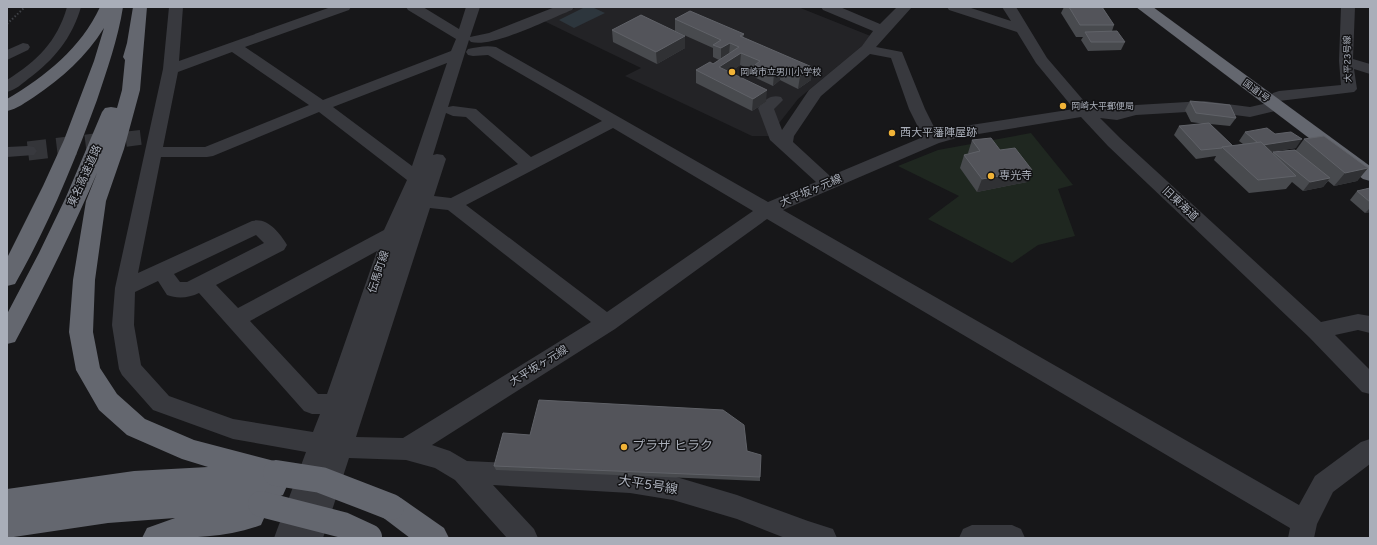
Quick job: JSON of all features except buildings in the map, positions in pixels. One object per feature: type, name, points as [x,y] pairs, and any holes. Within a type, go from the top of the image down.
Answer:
[{"type":"highway","points":[[7,106],[40,86],[76,54],[104,16],[107,7]]},
{"type":"highway","points":[[7,278],[59,175],[100,68],[116,7]]},
{"type":"highway","name":"東名高速道路","points":[[7,335],[35,284],[78,194],[100,143],[135,43],[140,7]]},
{"type":"highway","name":"国道1号","points":[[1143,7],[1278,101],[1370,160]]},
{"type":"highway","name":"国道1号","points":[[1160,7],[1370,175]]},
{"type":"highway","points":[[135,43],[131,90],[115,149],[96,201],[84,280],[81,332],[88,370],[108,402],[136,427],[191,451],[265,495],[309,527],[343,524],[370,538]]},
{"type":"highway","points":[[7,502],[93,488],[172,481],[210,480],[265,495]]},
{"type":"highway","points":[[7,524],[108,510],[314,490],[391,508],[434,538]]},
{"type":"highway","points":[[157,538],[194,525],[265,495]]},
{"type":"street","points":[[7,87],[38,64],[50,52],[67,28],[74,7]]},
{"type":"street","points":[[176,7],[171,69],[151,141],[125,288],[123,325],[130,369],[161,403],[233,429],[331,445],[406,449],[441,459],[464,472],[526,538]]},
{"type":"street","points":[[171,69],[344,7]]},
{"type":"street","points":[[413,7],[467,46],[491,50],[614,121],[767,210],[1302,530],[1324,484],[1370,450]]},
{"type":"street","name":"伝馬町線","points":[[287,538],[331,445],[424,201],[452,112],[467,46],[473,7]]},
{"type":"street","name":"伝馬町線","points":[[331,445],[335,404],[392,234],[417,178],[467,46],[486,7]]},
{"type":"street","points":[[151,141],[207,152],[467,46],[568,7]]},
{"type":"street","points":[[828,7],[882,30]]},
{"type":"street","points":[[784,143],[786,136],[815,93],[867,49],[882,30],[905,7]]},
{"type":"street","points":[[954,7],[1021,29]]},
{"type":"street","name":"旧東海道","points":[[1009,7],[1041,60],[1085,112],[1120,147],[1317,331],[1370,385]]},
{"type":"street","name":"大平23号線","points":[[1278,101],[1349,89],[1346,61],[1348,7]]},
{"type":"street","points":[[233,46],[321,106],[417,178]]},
{"type":"street","points":[[7,56],[23,47]]},
{"type":"street","points":[[867,49],[897,55],[917,111],[933,139]]},
{"type":"street","points":[[1346,61],[1370,69]]},
{"type":"street","points":[[775,100],[766,108],[776,136],[828,184]]},
{"type":"street","name":"大平坂ヶ元線","points":[[406,449],[607,323],[767,210],[933,139],[958,132],[1085,112],[1117,115],[1136,110],[1204,106],[1250,112],[1278,101]]},
{"type":"street","points":[[452,112],[470,112],[530,165]]},
{"type":"street","points":[[453,204],[614,121]]},
{"type":"street","points":[[7,152],[28,151]]},
{"type":"street","points":[[424,201],[453,204],[607,323]]},
{"type":"street","points":[[125,288],[259,226],[277,244],[190,289],[174,290],[162,271]]},
{"type":"street","points":[[236,319],[392,234]]},
{"type":"street","points":[[202,283],[312,404],[335,404]]},
{"type":"street","points":[[1317,331],[1358,322],[1363,322],[1370,325]]},
{"type":"street","points":[[309,527],[331,445]]},
{"type":"street","name":"大平5号線","points":[[464,472],[630,481],[673,488],[737,507],[808,534],[824,538]]},
{"type":"street","points":[[972,538],[1008,538]]},
{"type":"path","points":[[7,24],[25,7]]},
{"type":"shaded area","name":"岡崎市立男川小学校","points":[[577,7],[798,7],[873,37],[798,99],[769,136],[752,136],[625,76],[641,68],[544,21]]},
{"type":"shaded area","points":[[585,7],[592,7],[605,13],[574,28],[559,20]]},
{"type":"shaded area","points":[[1031,133],[1073,185],[1058,189],[1075,236],[1038,245],[1012,263],[928,219],[959,196],[898,166],[938,150]]},
{"type":"tunnel","points":[[103,142],[144,137]]},
{"type":"tunnel","points":[[28,151],[111,141]]},
{"type":"place","name":"岡崎市立男川小学校","points":[[732,72]]},
{"type":"place","name":"岡崎大平郵便局","points":[[1063,106]]},
{"type":"place","name":"西大平藩陣屋跡","points":[[892,133]]},
{"type":"place","name":"専光寺","points":[[991,176]]},
{"type":"place","name":"プラザ ヒラク","points":[[624,447]]}]
